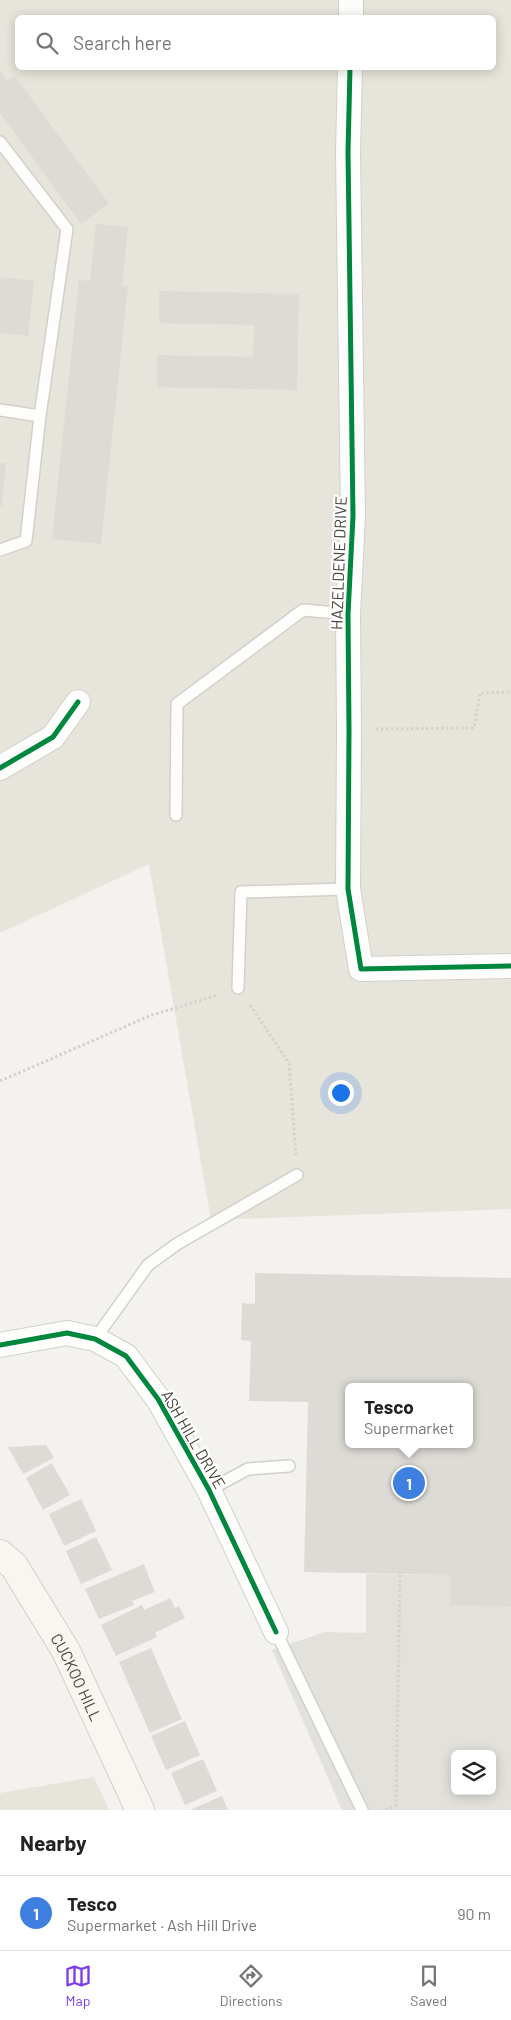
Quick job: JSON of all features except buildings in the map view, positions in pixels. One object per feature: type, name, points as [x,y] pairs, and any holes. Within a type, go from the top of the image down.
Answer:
[{"type":"main road","name":"CUCKOO HILL","points":[[0,1554],[14,1566],[66,1650],[140,1810]]},
{"type":"street","points":[[351,0],[351,15]]},
{"type":"street","name":"HAZELDENE DRIVE","points":[[350,70],[348,152],[354,516],[348,614],[350,730],[348,889],[362,969],[511,966]]},
{"type":"street","points":[[0,768],[53,737],[78,702]]},
{"type":"street","name":"ASH HILL DRIVE","points":[[0,1345],[67,1333],[95,1339],[126,1356],[153,1392],[210,1490],[276,1632]]},
{"type":"lane","points":[[0,142],[67,229],[40,416],[26,541],[0,550]]},
{"type":"lane","points":[[0,410],[40,416]]},
{"type":"lane","points":[[176,814],[178,704],[302,610],[348,614]]},
{"type":"lane","points":[[238,988],[241,892],[348,889]]},
{"type":"lane","points":[[95,1339],[148,1265],[177,1244],[297,1175]]},
{"type":"lane","points":[[210,1490],[248,1469],[289,1466]]},
{"type":"lane","points":[[276,1632],[362,1810]]},
{"type":"path","points":[[350,730],[474,728],[480,693],[511,692]]},
{"type":"path","points":[[0,1081],[149,1016],[238,988],[289,1063],[297,1175]]},
{"type":"path","points":[[385,1810],[396,1805],[400,1574]]},
{"type":"shaded area","points":[[0,0],[511,0],[511,1209],[211,1220],[149,864],[0,933]]},
{"type":"shaded area","points":[[366,1574],[451,1575],[450,1606],[511,1607],[511,1810],[342,1810],[272,1650],[325,1632],[366,1633]]},
{"type":"shaded area","points":[[94,1777],[109,1810],[0,1810],[0,1793]]},
{"type":"cycle path","points":[[350,70],[348,152],[353,516],[348,614],[348,889],[361,969],[511,966]]},
{"type":"cycle path","points":[[0,768],[53,737],[78,702]]},
{"type":"cycle path","points":[[0,1345],[67,1333],[95,1339],[126,1356],[158,1399],[209,1490],[276,1632]]},
{"type":"place","name":"Tesco","points":[[409,1483]]}]
